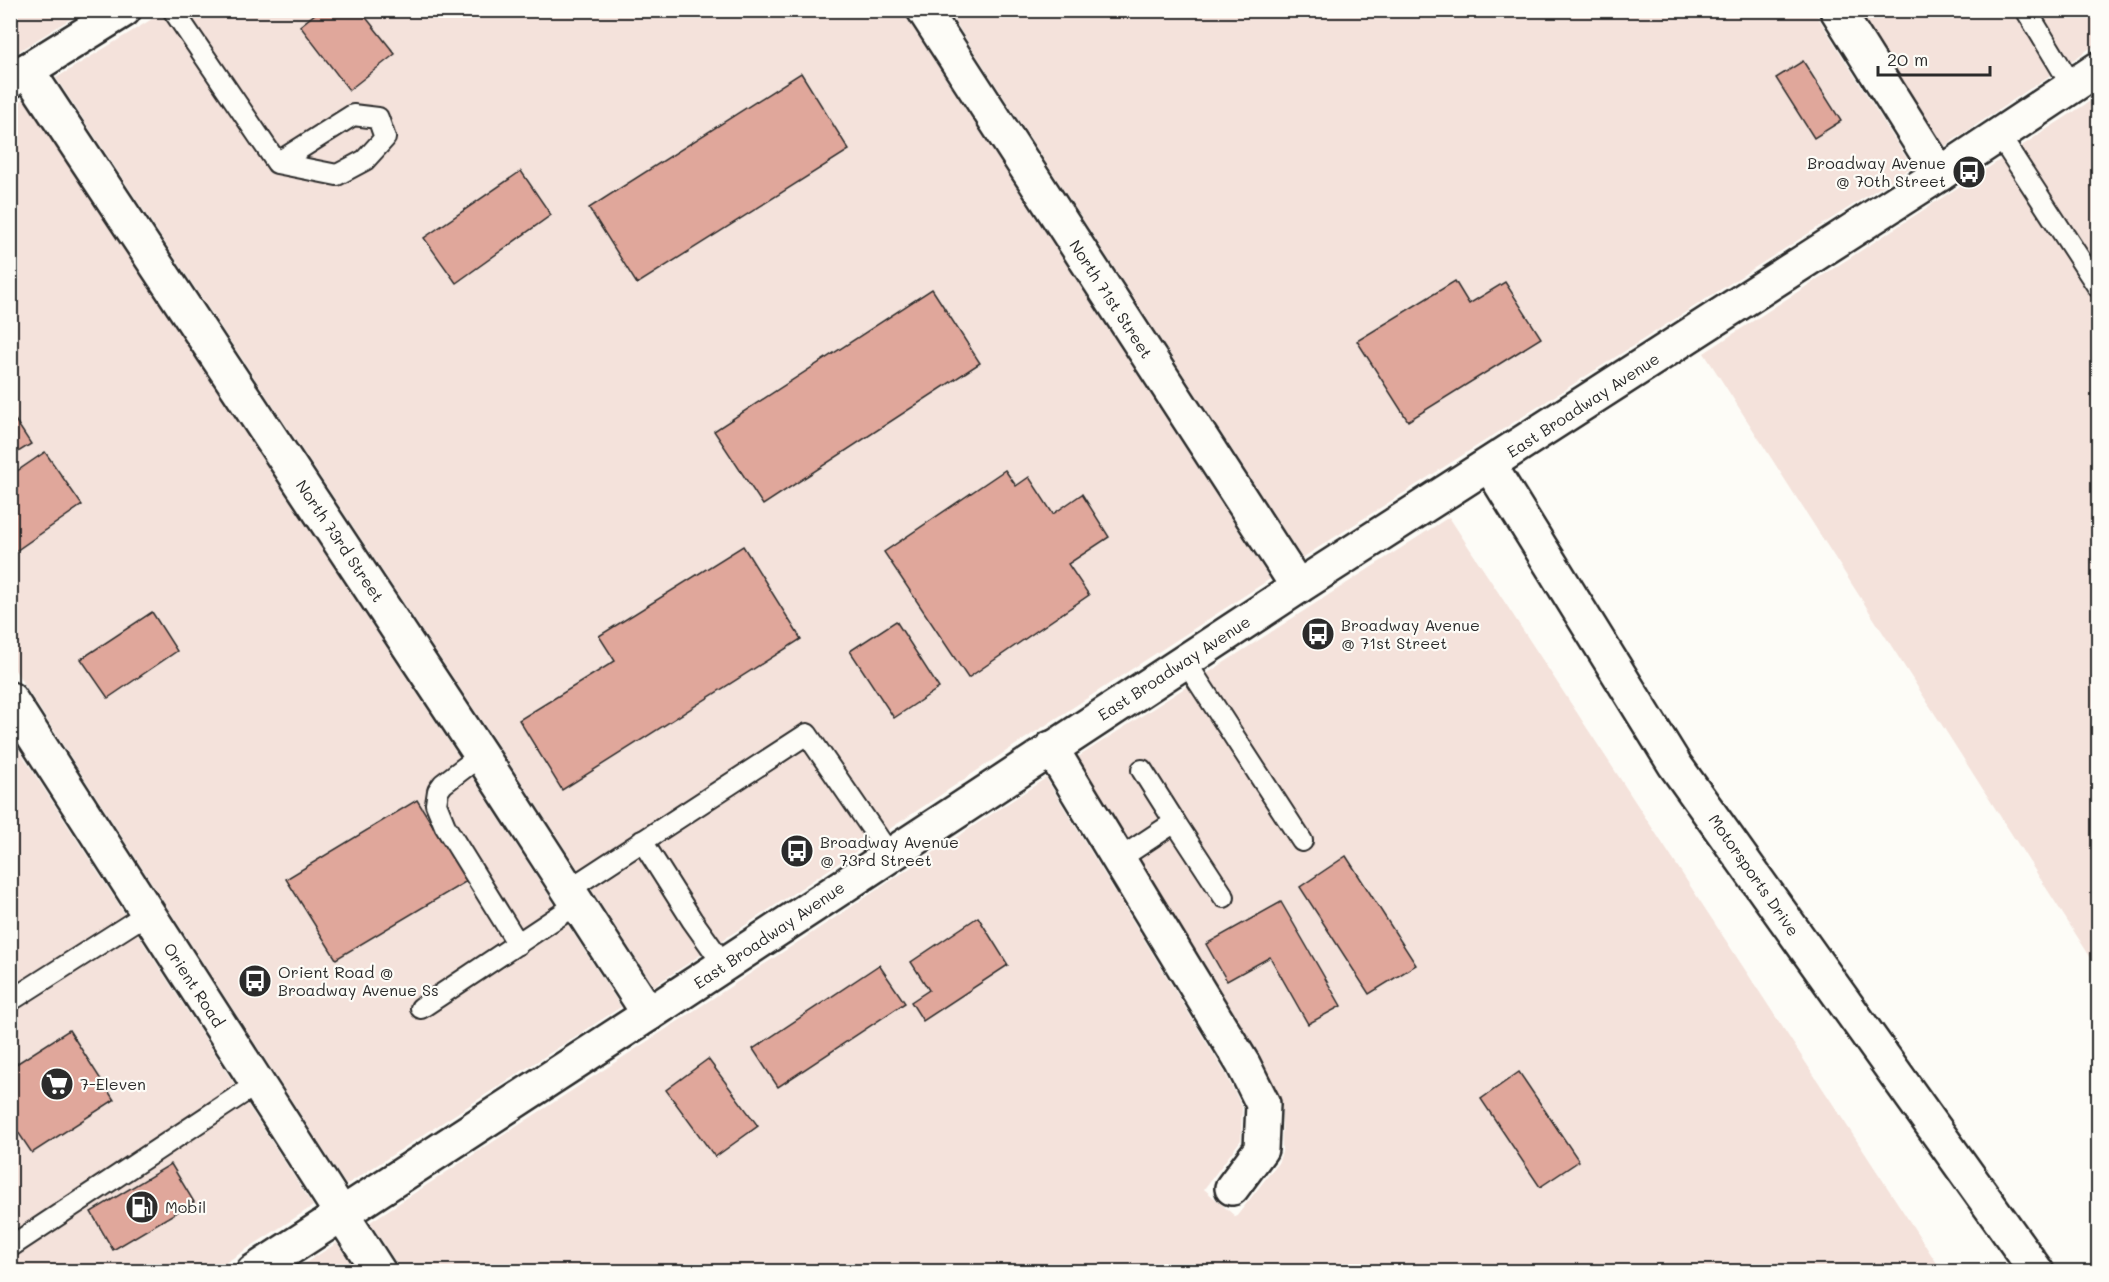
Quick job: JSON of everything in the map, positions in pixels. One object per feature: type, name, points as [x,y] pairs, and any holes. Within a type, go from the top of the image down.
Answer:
[{"type":"street","points":[[19,76],[124,10]]},
{"type":"street","name":"North 71st Street","points":[[924,10],[1298,587]]},
{"type":"street","points":[[1837,10],[1940,174]]},
{"type":"street","name":"North 73rd Street","points":[[19,76],[482,755],[649,1014]]},
{"type":"street","name":"East Broadway Avenue","points":[[253,1272],[1298,587],[1490,466],[2085,78]]},
{"type":"street","name":"Motorsports Drive","points":[[1490,466],[1675,765],[2037,1272]]},
{"type":"street","name":"Orient Road","points":[[10,699],[379,1272]]},
{"type":"street","points":[[1051,748],[1243,1064],[1263,1104],[1261,1149],[1232,1188]]},
{"type":"lane","points":[[173,10],[277,164],[337,175],[365,160],[385,138],[378,118],[352,115],[277,164]]},
{"type":"lane","points":[[2025,11],[2085,78]]},
{"type":"lane","points":[[1999,135],[2098,287]]},
{"type":"lane","points":[[1185,661],[1302,841]]},
{"type":"lane","points":[[421,1008],[518,944],[642,842],[807,734],[890,855]]},
{"type":"lane","points":[[482,755],[443,784],[438,791],[436,804],[445,826],[518,944]]},
{"type":"lane","points":[[1142,770],[1224,897]]},
{"type":"lane","points":[[1119,860],[1175,822]]},
{"type":"lane","points":[[642,842],[724,965]]},
{"type":"lane","points":[[10,1000],[148,913]]},
{"type":"lane","points":[[10,1247],[258,1083]]},
{"type":"shaded area","points":[[11,10],[83,10],[83,11],[11,56]]},
{"type":"shaded area","points":[[165,11],[902,11],[1270,579],[1023,740],[654,986],[497,744],[56,78]]},
{"type":"shaded area","points":[[948,11],[1814,11],[1912,167],[1302,558]]},
{"type":"shaded area","points":[[1859,11],[2098,11],[2098,43],[1945,146]]},
{"type":"shaded area","points":[[2098,96],[2098,969],[1704,353]]},
{"type":"shaded area","points":[[24,99],[465,766],[621,1007],[346,1185],[11,664],[10,107]]},
{"type":"shaded area","points":[[1449,517],[1942,1271],[402,1272],[370,1222],[1046,778],[1225,1073],[1242,1107],[1241,1140],[1204,1189],[1236,1217],[1278,1163],[1282,1152],[1280,1097],[1259,1054],[1078,757]]},
{"type":"shaded area","points":[[10,736],[313,1206],[213,1271],[11,1271]]},
{"type":"shaded area","points":[[337,1243],[356,1271],[293,1271]]},
{"type":"building","points":[[320,10],[360,10],[395,54],[349,90],[300,26]]},
{"type":"building","points":[[1803,61],[1841,121],[1814,138],[1776,78]]},
{"type":"building","points":[[801,73],[849,150],[637,284],[589,208]]},
{"type":"building","points":[[521,171],[551,215],[456,283],[424,238]]},
{"type":"building","points":[[1455,281],[1469,304],[1505,282],[1541,338],[1408,421],[1357,341]]},
{"type":"building","points":[[932,289],[980,363],[763,505],[714,431]]},
{"type":"building","points":[[10,412],[31,444],[10,457]]},
{"type":"building","points":[[45,452],[82,505],[10,555],[10,476]]},
{"type":"building","points":[[1005,470],[1016,486],[1029,477],[1053,514],[1082,494],[1109,537],[1068,564],[1089,595],[968,678],[884,552]]},
{"type":"building","points":[[743,546],[801,639],[562,790],[519,720],[615,661],[599,636]]},
{"type":"building","points":[[152,612],[177,651],[108,698],[81,659]]},
{"type":"building","points":[[896,621],[939,688],[894,718],[850,651]]},
{"type":"building","points":[[417,800],[467,881],[336,959],[286,879]]},
{"type":"building","points":[[1346,856],[1416,965],[1369,994],[1300,887]]},
{"type":"building","points":[[1281,902],[1341,1006],[1308,1024],[1270,957],[1227,981],[1206,944]]},
{"type":"building","points":[[978,917],[1008,965],[923,1021],[911,1002],[929,990],[911,962]]},
{"type":"building","points":[[879,965],[905,1003],[778,1087],[753,1049]]},
{"type":"building","name":"7-Eleven","points":[[69,1030],[114,1100],[32,1153],[10,1120],[10,1068]]},
{"type":"building","points":[[708,1059],[758,1126],[715,1157],[666,1090]]},
{"type":"building","points":[[1519,1072],[1579,1161],[1540,1187],[1481,1099]]},
{"type":"building","name":"Mobil","points":[[171,1164],[194,1202],[113,1250],[91,1212]]},
{"type":"place","name":"Broadway Avenue @ 70th Street","points":[[1969,172]]},
{"type":"place","name":"Broadway Avenue @ 71st Street","points":[[1318,634]]},
{"type":"place","name":"Broadway Avenue @ 73rd Street","points":[[797,851]]},
{"type":"place","name":"Orient Road @ Broadway Avenue Ss","points":[[255,981]]},
{"type":"place","name":"7-Eleven","points":[[57,1084]]},
{"type":"place","name":"Mobil","points":[[142,1207]]}]
